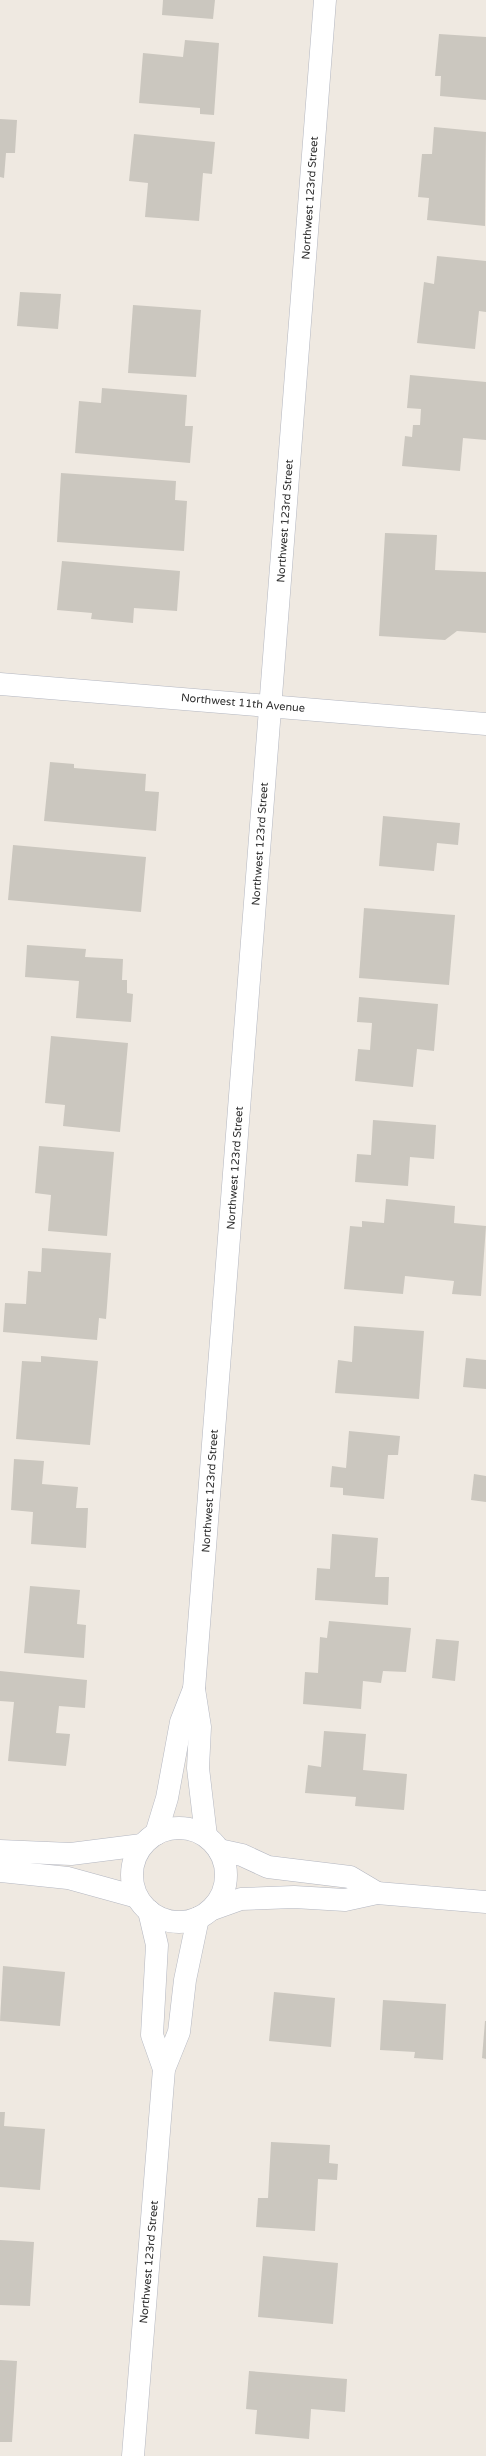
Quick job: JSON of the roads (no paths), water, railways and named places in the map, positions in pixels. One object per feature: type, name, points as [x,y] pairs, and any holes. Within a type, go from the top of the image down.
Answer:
[{"type":"street","name":"Northwest 123rd Street","points":[[213,1843],[201,1805],[198,1768],[200,1727],[194,1689],[325,0]]},
{"type":"street","name":"Northwest 11th Avenue","points":[[0,684],[271,705],[486,724]]},
{"type":"street","name":"Northwest 123rd Street","points":[[149,1840],[167,1798],[181,1722],[194,1689]]},
{"type":"street","points":[[0,1852],[71,1854],[149,1840],[174,1827],[194,1829],[213,1843],[223,1855],[227,1875],[223,1894],[205,1914]]},
{"type":"street","points":[[143,1904],[132,1880],[134,1868],[149,1840]]},
{"type":"street","points":[[213,1843],[268,1867],[350,1877],[377,1893]]},
{"type":"street","points":[[0,1871],[68,1878],[143,1904],[164,1920],[182,1922],[241,1899],[294,1897],[345,1900],[377,1893],[486,1902]]},
{"type":"street","name":"Northwest 123rd Street","points":[[143,1904],[157,1945],[152,2035],[164,2069]]},
{"type":"street","name":"Northwest 123rd Street","points":[[133,2456],[164,2069],[179,2032],[185,1980],[205,1914]]}]
